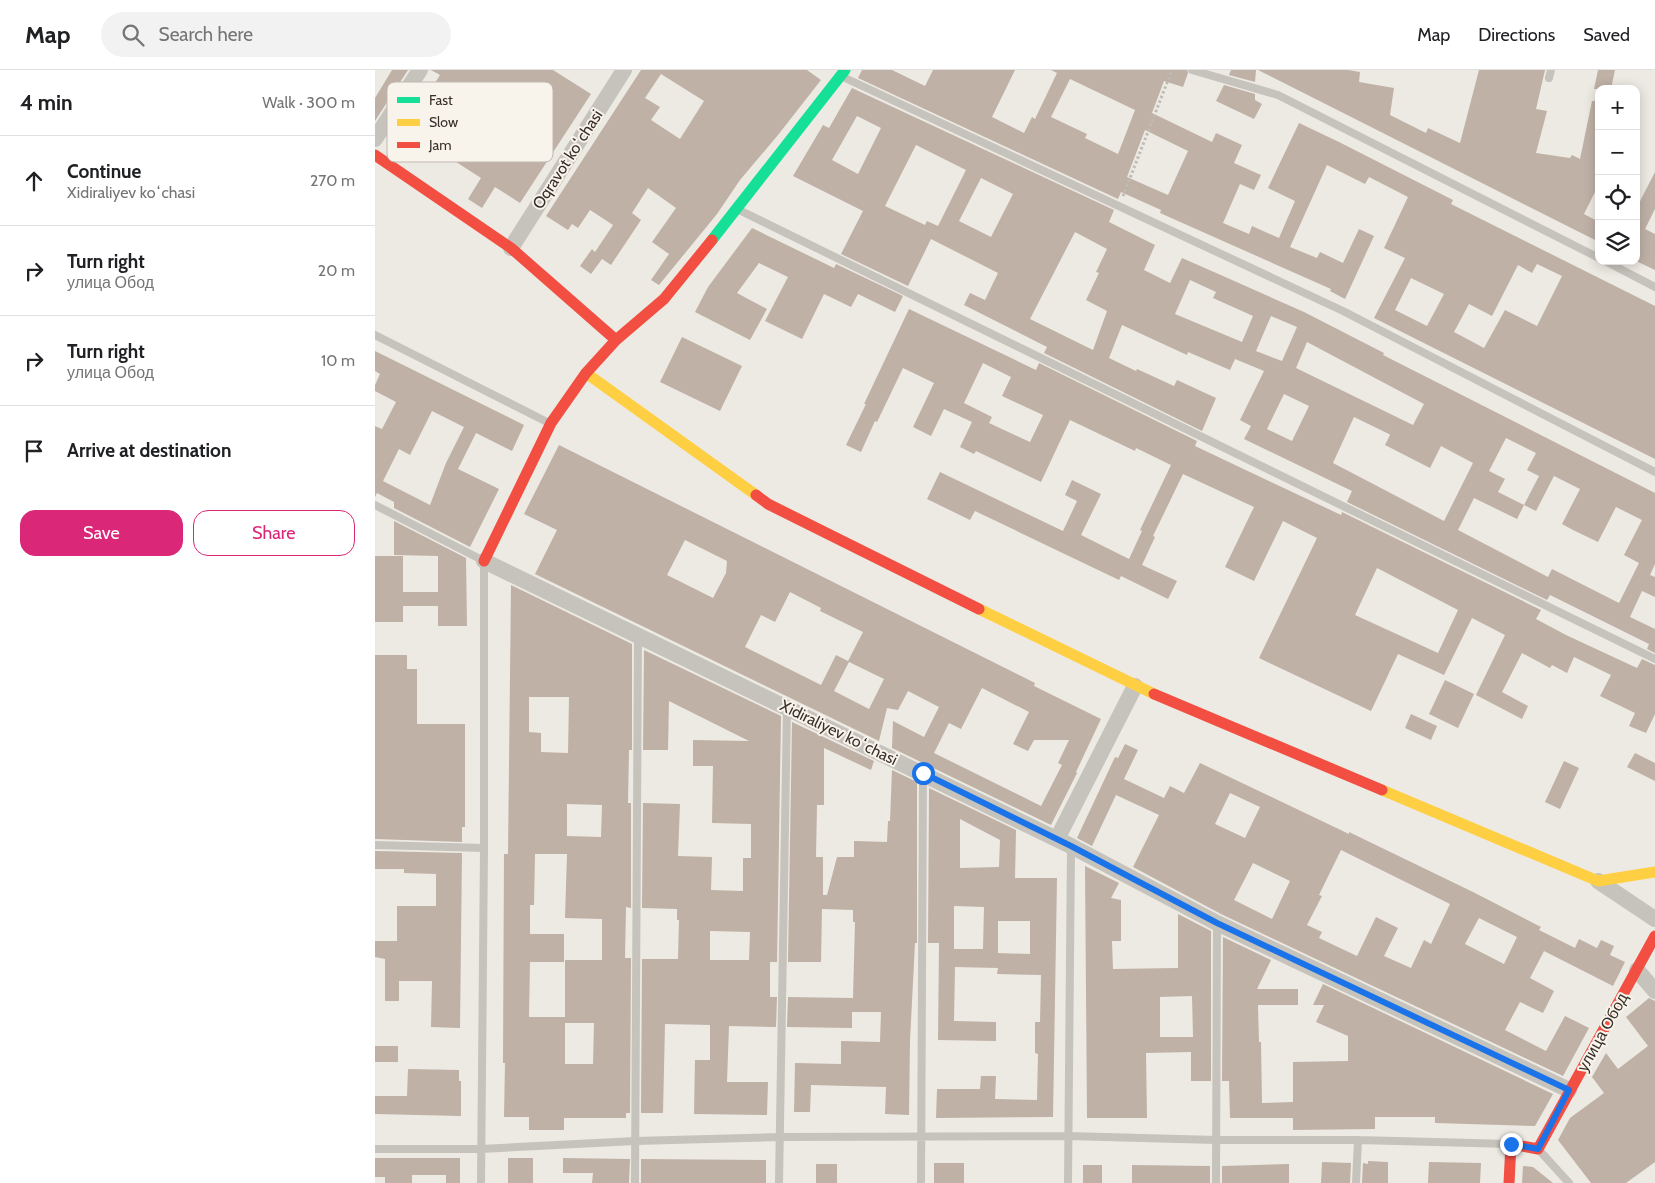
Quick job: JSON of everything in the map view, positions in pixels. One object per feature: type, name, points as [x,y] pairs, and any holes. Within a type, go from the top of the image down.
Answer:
[{"type":"street","points":[[412,82],[420,70]]},
{"type":"street","name":"Oqravot koʻchasi","points":[[511,248],[624,70]]},
{"type":"street","points":[[484,561],[551,424],[586,373],[616,340],[664,299],[738,209],[843,73]]},
{"type":"street","points":[[375,140],[387,121]]},
{"type":"street","points":[[375,156],[511,248],[616,340]]},
{"type":"street","points":[[586,373],[768,504],[1135,686],[1598,881],[1655,920]]},
{"type":"street","name":"Xidiraliyev koʻchasi","points":[[484,561],[923,773],[1064,843],[1217,923],[1569,1090]]},
{"type":"street","points":[[1064,843],[1135,686]]},
{"type":"street","points":[[1598,881],[1655,872]]},
{"type":"street","name":"улица Обод","points":[[1538,1149],[1655,936]]},
{"type":"street","points":[[1637,970],[1655,991]]},
{"type":"street","points":[[1509,1183],[1511,1144],[1538,1149]]},
{"type":"lane","points":[[1192,70],[1278,95],[1595,256]]},
{"type":"lane","points":[[843,73],[1343,311],[1655,472]]},
{"type":"lane","points":[[738,209],[1655,659]]},
{"type":"lane","points":[[1613,265],[1655,287]]},
{"type":"lane","points":[[375,335],[551,424]]},
{"type":"lane","points":[[375,505],[484,561],[481,1183]]},
{"type":"lane","points":[[635,1183],[638,635]]},
{"type":"lane","points":[[779,1183],[787,707]]},
{"type":"lane","points":[[921,1183],[923,773]]},
{"type":"lane","points":[[1064,843],[1068,1183]]},
{"type":"lane","points":[[375,845],[484,848]]},
{"type":"lane","points":[[1216,1183],[1217,923]]},
{"type":"lane","points":[[375,1149],[481,1149],[635,1141],[779,1137],[1068,1136],[1511,1144]]},
{"type":"lane","points":[[1356,1183],[1358,1140]]},
{"type":"lane","points":[[1538,1149],[1569,1183]]},
{"type":"path","points":[[1119,206],[1171,70]]},
{"type":"building","points":[[392,70],[408,70],[400,82],[387,82],[387,102],[375,121],[375,98]]},
{"type":"building","points":[[431,70],[553,70],[591,94],[553,152],[553,82],[435,82],[440,75]]},
{"type":"building","points":[[641,70],[807,70],[821,80],[740,180],[717,214],[659,285],[651,280],[669,254],[652,242],[676,208],[648,188],[632,213],[641,220],[611,265],[602,259],[591,274],[580,266],[592,249],[595,252],[613,225],[590,210],[578,228],[572,224],[568,230],[546,216]],"holes":[[[661,74],[704,101],[680,139],[651,120],[660,107],[645,98]]]},
{"type":"building","points":[[862,70],[892,70],[925,86],[933,70],[1015,70],[992,117],[1024,133],[1032,117],[1035,119],[1057,73],[1051,70],[1187,70],[1188,73],[1183,87],[1164,81],[1152,113],[1212,142],[1216,133],[1242,145],[1234,163],[1261,175],[1254,190],[1240,184],[1223,223],[1249,234],[1252,226],[1279,238],[1295,201],[1268,188],[1299,123],[1339,142],[1453,200],[1451,204],[1655,306],[1655,459],[1374,318],[1405,258],[1384,248],[1408,197],[1369,177],[1365,184],[1327,165],[1290,247],[1317,258],[1320,252],[1343,263],[1359,229],[1374,236],[1345,299],[1330,291],[1331,289],[1160,213],[1161,210],[1121,192],[1118,199],[858,78]],"holes":[[[1070,79],[1135,110],[1118,154],[1085,138],[1087,134],[1051,117]],[[1145,130],[1188,151],[1168,195],[1127,177]],[[1537,264],[1562,276],[1537,326],[1505,310],[1484,348],[1454,332],[1469,304],[1492,316],[1518,265],[1532,273]],[[1411,278],[1444,294],[1427,326],[1395,310]]]},
{"type":"building","points":[[1231,70],[1256,70],[1255,82],[1229,75]]},
{"type":"building","points":[[1258,70],[1348,70],[1360,72],[1359,82],[1394,88],[1390,115],[1426,133],[1428,128],[1460,143],[1479,70],[1545,70],[1536,109],[1547,111],[1536,153],[1570,158],[1572,155],[1580,159],[1592,101],[1595,101],[1595,192],[1584,214],[1595,220],[1595,240]]},
{"type":"building","points":[[1598,70],[1615,70],[1612,85],[1595,85],[1594,89]]},
{"type":"building","points":[[1224,85],[1255,94],[1255,100],[1262,104],[1254,119],[1216,101]]},
{"type":"building","points":[[852,88],[1114,210],[1109,222],[1155,245],[1144,270],[1170,283],[1182,258],[1304,312],[1384,353],[1383,355],[1655,493],[1655,564],[1650,575],[1655,577],[1655,597],[1642,591],[1630,617],[1655,629],[1655,653],[1647,649],[1649,644],[1550,595],[1547,600],[1347,502],[1352,491],[1244,439],[1251,426],[1240,420],[1264,371],[1235,359],[1230,370],[1188,352],[1187,355],[1122,325],[1109,358],[1174,386],[1177,380],[1216,398],[1202,431],[1044,353],[1047,347],[964,305],[970,293],[985,300],[998,273],[931,239],[908,286],[841,254],[863,211],[793,176],[823,125],[829,128]],"holes":[[[857,116],[881,128],[858,174],[832,160]],[[916,145],[966,170],[938,226],[927,221],[925,225],[885,206]],[[981,178],[1013,194],[991,237],[959,221]],[[1075,232],[1107,249],[1096,272],[1099,273],[1086,300],[1107,311],[1093,350],[1030,319]],[[1190,280],[1216,292],[1213,298],[1253,316],[1242,342],[1175,314]],[[1271,316],[1297,327],[1282,361],[1256,351]],[[1307,342],[1424,404],[1413,425],[1296,368]],[[1284,394],[1309,406],[1292,441],[1267,429]],[[1354,417],[1389,434],[1385,445],[1430,468],[1441,446],[1473,463],[1444,521],[1333,463]],[[1506,438],[1536,453],[1527,470],[1539,476],[1524,505],[1498,492],[1505,479],[1489,471]],[[1554,476],[1580,489],[1562,524],[1573,530],[1598,542],[1616,507],[1642,520],[1624,555],[1639,563],[1619,603],[1552,569],[1548,577],[1458,530],[1474,498],[1517,519],[1524,505],[1536,511]]]},
{"type":"building","points":[[456,162],[547,162],[520,203],[495,187],[482,208],[468,199],[481,178]]},
{"type":"building","points":[[1655,172],[1655,209],[1645,229],[1655,234],[1655,270],[1640,263],[1640,201]]},
{"type":"building","points":[[752,228],[834,268],[836,264],[903,296],[895,312],[858,294],[851,307],[824,294],[802,339],[765,321],[788,277],[759,263],[737,293],[767,309],[750,340],[695,312],[708,287]]},
{"type":"building","points":[[909,309],[1036,370],[1039,363],[1197,441],[1195,446],[1341,515],[1342,512],[1541,610],[1536,619],[1566,635],[1637,668],[1642,659],[1655,665],[1655,714],[1646,733],[1629,726],[1635,713],[1600,696],[1611,675],[1574,657],[1567,673],[1552,665],[1550,668],[1522,653],[1502,692],[1528,706],[1522,719],[1476,695],[1505,635],[1472,618],[1444,675],[1398,654],[1371,711],[1259,658],[1317,538],[1283,521],[1254,581],[1225,567],[1254,507],[1183,474],[1153,536],[1155,537],[1142,565],[1177,581],[1168,599],[1121,576],[1119,580],[975,511],[970,520],[927,499],[940,472],[1063,531],[1077,501],[1065,495],[1072,480],[1101,494],[1081,535],[1129,559],[1142,531],[1140,530],[1171,465],[1136,448],[1135,451],[1070,420],[1041,482],[976,451],[974,454],[960,447],[972,422],[944,409],[931,436],[913,427],[934,383],[903,368],[861,452],[846,445],[866,404],[864,404]],"holes":[[[983,363],[1011,377],[1002,396],[1043,415],[1030,442],[989,423],[992,417],[964,403]],[[1377,568],[1458,610],[1438,653],[1355,615]]]},
{"type":"building","points":[[682,337],[742,366],[720,411],[660,382]]},
{"type":"building","points":[[375,351],[524,425],[512,451],[476,433],[458,469],[499,489],[470,547],[394,508],[394,502],[377,493],[375,497],[375,426],[382,429],[396,402],[375,391],[375,385],[380,374],[375,371]],"holes":[[[432,411],[464,427],[446,463],[430,505],[383,481],[399,449],[410,455]]]},
{"type":"building","points":[[559,445],[1035,683],[1034,686],[1101,719],[1051,825],[892,748],[893,721],[924,737],[939,707],[908,691],[898,710],[887,708],[879,741],[535,574],[557,530],[524,514]],"holes":[[[685,540],[727,561],[726,573],[713,598],[667,575]],[[790,592],[821,608],[820,611],[863,632],[848,661],[836,655],[821,685],[745,647],[761,615],[775,622]],[[849,662],[884,679],[869,709],[834,691]],[[982,688],[1029,712],[1013,744],[1028,751],[1034,740],[1069,740],[1058,763],[1062,765],[1041,806],[934,753],[949,723],[961,729]]]},
{"type":"building","points":[[394,521],[466,558],[467,626],[438,626],[438,606],[403,606],[403,622],[375,622],[375,556],[403,556],[403,592],[438,592],[438,556],[394,555]]},
{"type":"building","points":[[511,585],[632,644],[632,750],[629,750],[628,803],[631,803],[631,908],[626,907],[625,958],[631,958],[630,1113],[626,1113],[626,1118],[564,1118],[564,1130],[529,1130],[529,1117],[504,1117],[504,854],[508,854]],"holes":[[[529,697],[569,697],[568,753],[541,752],[541,733],[529,732]],[[567,804],[602,805],[601,837],[567,836]],[[535,854],[567,854],[565,918],[602,919],[602,960],[565,960],[565,1017],[529,1017],[530,962],[564,962],[564,934],[530,934],[530,905],[534,905]],[[565,1023],[594,1023],[593,1064],[565,1064]]]},
{"type":"building","points":[[644,650],[781,716],[777,962],[770,962],[770,997],[777,997],[776,1027],[729,1026],[727,1082],[768,1082],[767,1115],[694,1114],[695,1060],[710,1060],[710,1025],[665,1024],[663,1113],[641,1113],[642,959],[678,959],[679,920],[677,920],[677,909],[642,908],[643,803],[680,804],[678,856],[712,857],[711,890],[743,891],[743,858],[751,858],[751,824],[712,823],[713,766],[693,766],[693,740],[749,741],[669,701],[668,750],[643,750]],"holes":[[[710,931],[750,932],[749,960],[710,960]]]},
{"type":"building","points":[[375,655],[407,655],[407,669],[417,669],[417,724],[465,724],[465,827],[462,827],[462,842],[375,839]]},
{"type":"building","points":[[1445,680],[1474,694],[1458,728],[1429,714]]},
{"type":"building","points":[[1411,714],[1437,726],[1431,740],[1405,728]]},
{"type":"building","points":[[792,722],[874,761],[871,770],[824,748],[824,805],[817,805],[816,857],[823,857],[823,895],[827,895],[837,857],[854,857],[854,841],[887,842],[888,821],[890,821],[892,770],[917,782],[917,943],[915,943],[910,1041],[909,1115],[885,1114],[886,1087],[811,1085],[810,1112],[794,1112],[795,1063],[841,1064],[841,1041],[880,1042],[881,1012],[852,1012],[852,1028],[787,1027],[788,997],[853,998],[855,922],[853,922],[853,910],[822,909],[821,962],[788,962]]},
{"type":"building","points":[[1125,744],[1138,750],[1124,779],[1164,798],[1170,786],[1184,793],[1200,763],[1473,892],[1541,927],[1539,930],[1575,948],[1579,939],[1597,948],[1601,940],[1614,946],[1610,955],[1625,962],[1613,986],[1544,951],[1530,978],[1554,991],[1543,1013],[1520,1002],[1505,1030],[1546,1051],[1565,1016],[1589,1028],[1563,1076],[1221,914],[1133,867],[1159,815],[1116,795],[1092,846],[1077,838],[1115,757],[1118,758]],"holes":[[[1230,793],[1260,807],[1245,838],[1215,824]],[[1341,850],[1450,904],[1431,944],[1424,940],[1411,968],[1384,956],[1398,928],[1376,917],[1357,956],[1319,938],[1322,932],[1307,925],[1322,896],[1319,895]],[[1253,863],[1290,881],[1272,919],[1234,900]],[[1479,918],[1517,937],[1504,964],[1465,944]]]},
{"type":"building","points":[[1635,753],[1655,763],[1655,781],[1627,767]]},
{"type":"building","points":[[1564,761],[1579,768],[1560,809],[1545,802]]},
{"type":"building","points":[[929,788],[1016,830],[1015,878],[1057,878],[1053,1117],[936,1118],[937,1089],[980,1089],[981,1076],[996,1076],[995,1099],[1037,1100],[1038,1054],[1035,1053],[1035,1022],[1040,1022],[1041,975],[997,974],[998,968],[955,967],[954,1021],[996,1022],[996,1041],[938,1040],[939,943],[928,943]],"holes":[[[960,819],[1000,840],[999,867],[960,868]],[[954,906],[984,907],[983,949],[954,949]],[[998,921],[1030,921],[1030,954],[998,953]]]},
{"type":"building","points":[[375,851],[462,853],[460,1028],[431,1027],[432,981],[399,981],[399,1001],[385,1001],[385,959],[375,957],[375,941],[397,941],[397,906],[436,906],[436,874],[404,873],[404,869],[375,869]]},
{"type":"building","points":[[1085,866],[1119,883],[1111,898],[1121,900],[1121,941],[1112,941],[1113,969],[1178,968],[1178,914],[1211,931],[1211,1081],[1191,1081],[1191,1052],[1146,1053],[1147,1118],[1087,1118]],"holes":[[[1192,996],[1193,1037],[1160,1037],[1160,997]]]},
{"type":"building","points":[[1223,937],[1271,960],[1257,989],[1298,989],[1298,1005],[1258,1005],[1262,1103],[1293,1102],[1293,1062],[1348,1061],[1348,1036],[1316,1022],[1324,1005],[1313,1005],[1323,984],[1553,1094],[1535,1126],[1435,1123],[1435,1117],[1375,1117],[1375,1129],[1293,1130],[1293,1118],[1230,1118],[1229,1081],[1222,1081]]},
{"type":"building","points":[[1649,998],[1655,1001],[1655,1162],[1626,1183],[1591,1183],[1558,1140],[1570,1118],[1604,1093],[1592,1077],[1606,1053],[1618,1069],[1648,1046],[1626,1017]]},
{"type":"building","points":[[375,1046],[398,1046],[398,1062],[375,1062]]},
{"type":"building","points":[[408,1069],[459,1070],[459,1081],[461,1081],[461,1116],[375,1114],[375,1096],[407,1096]]},
{"type":"building","points":[[375,1158],[460,1158],[460,1183],[446,1183],[446,1175],[412,1175],[412,1183],[385,1183],[385,1177],[375,1177]]},
{"type":"building","points":[[508,1158],[533,1158],[533,1183],[508,1183]]},
{"type":"building","points":[[563,1158],[630,1159],[629,1183],[592,1183],[593,1173],[563,1173]]},
{"type":"building","points":[[641,1159],[766,1160],[766,1183],[641,1183]]},
{"type":"building","points":[[1368,1161],[1388,1162],[1388,1183],[1362,1183],[1363,1163],[1368,1164]]},
{"type":"building","points":[[1322,1162],[1351,1163],[1350,1183],[1321,1183]]},
{"type":"building","points":[[1429,1162],[1481,1163],[1480,1183],[1428,1183]]},
{"type":"building","points":[[934,1163],[964,1163],[964,1183],[934,1183]]},
{"type":"building","points":[[816,1164],[837,1164],[837,1183],[816,1183]]},
{"type":"building","points":[[1289,1164],[1289,1183],[1222,1183],[1222,1166]]},
{"type":"building","points":[[1083,1165],[1102,1165],[1102,1183],[1083,1183]]},
{"type":"building","points":[[1132,1165],[1210,1166],[1210,1183],[1132,1183]]},
{"type":"building","points":[[1523,1166],[1533,1167],[1553,1183],[1522,1183]]},
{"type":"traffic: fast","points":[[712,240],[845,70]]},
{"type":"traffic: slow","points":[[586,373],[756,495]]},
{"type":"traffic: slow","points":[[979,609],[1154,694]]},
{"type":"traffic: slow","points":[[1382,790],[1598,881],[1655,872]]},
{"type":"traffic: jam","points":[[375,155],[511,248],[616,340]]},
{"type":"traffic: jam","points":[[484,561],[551,423],[586,373],[616,340],[664,299],[712,240]]},
{"type":"traffic: jam","points":[[756,495],[768,504],[979,609]]},
{"type":"traffic: jam","points":[[1154,694],[1382,790]]},
{"type":"traffic: jam","points":[[1509,1183],[1511,1144],[1538,1149],[1655,936]]},
{"type":"route","points":[[923,773],[1071,846],[1217,923],[1569,1090],[1538,1149],[1511,1144]]}]
